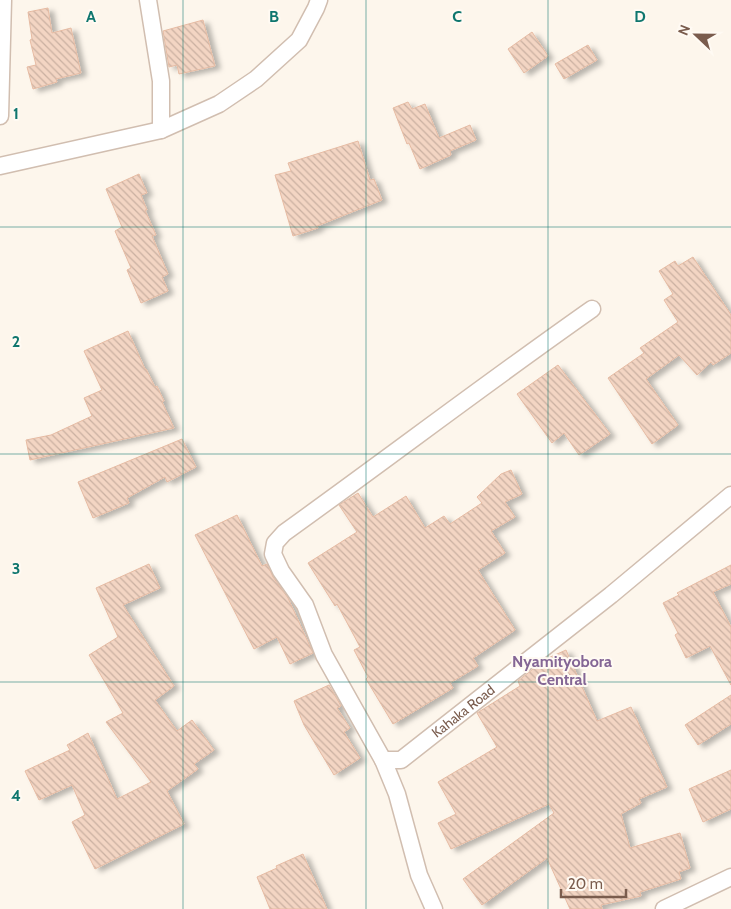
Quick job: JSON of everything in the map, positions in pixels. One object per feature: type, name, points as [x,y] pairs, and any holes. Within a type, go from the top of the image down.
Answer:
[{"type":"street","points":[[0,116],[3,0]]},
{"type":"street","points":[[148,0],[160,81],[161,130]]},
{"type":"street","points":[[0,166],[161,130],[220,104],[256,79],[299,40],[319,0]]},
{"type":"street","points":[[434,909],[419,875],[397,794],[383,760],[324,655],[305,605],[281,572],[274,554],[275,543],[284,533],[592,309]]},
{"type":"street","name":"Kahaka Road","points":[[383,760],[401,760],[611,596],[731,496]]},
{"type":"street","points":[[664,909],[731,877]]},
{"type":"building","points":[[48,8],[52,33],[71,28],[81,73],[56,79],[57,82],[33,89],[27,67],[36,65],[30,40],[32,39],[28,12]]},
{"type":"building","points":[[203,20],[215,66],[179,74],[177,65],[169,67],[163,31]]},
{"type":"building","points":[[532,32],[548,56],[524,73],[508,49]]},
{"type":"building","points":[[588,45],[597,60],[564,79],[555,64]]},
{"type":"building","points":[[408,102],[412,109],[425,104],[439,138],[470,125],[476,140],[450,151],[451,155],[420,169],[409,143],[407,144],[393,108]]},
{"type":"building","points":[[358,141],[370,180],[374,179],[382,200],[317,226],[318,228],[293,236],[275,175],[291,171],[288,163]]},
{"type":"building","points":[[139,174],[147,193],[141,195],[147,210],[145,210],[156,235],[152,236],[168,274],[162,277],[168,291],[141,303],[127,270],[131,268],[115,231],[122,227],[106,189]]},
{"type":"building","points":[[693,257],[731,315],[731,353],[713,365],[711,362],[697,375],[679,355],[646,379],[678,425],[652,444],[608,378],[644,353],[640,348],[678,322],[664,300],[673,294],[659,271],[675,261],[678,266]]},
{"type":"building","points":[[128,331],[145,369],[155,387],[157,386],[174,428],[30,460],[26,440],[51,435],[92,416],[84,398],[102,390],[84,351]]},
{"type":"building","points":[[558,365],[610,434],[579,455],[564,433],[552,443],[517,394]]},
{"type":"building","points":[[182,439],[196,467],[167,482],[165,477],[127,498],[129,503],[93,518],[78,482]]},
{"type":"building","points":[[511,470],[522,494],[505,502],[515,517],[491,531],[505,553],[478,570],[515,630],[473,658],[478,666],[450,683],[453,688],[393,724],[366,679],[368,677],[354,650],[360,647],[337,604],[335,606],[308,563],[357,532],[339,505],[358,493],[373,517],[406,496],[425,528],[444,516],[450,524],[482,503],[477,497],[501,474]]},
{"type":"building","points":[[237,515],[262,566],[267,564],[273,577],[288,598],[313,653],[290,664],[277,637],[254,649],[195,535]]},
{"type":"building","points":[[149,564],[160,588],[123,605],[174,686],[155,700],[177,731],[192,720],[214,750],[194,764],[198,769],[167,791],[184,824],[95,869],[72,822],[85,815],[72,785],[39,800],[25,771],[70,750],[67,745],[88,733],[117,799],[151,782],[106,722],[123,713],[89,655],[118,637],[96,588]]},
{"type":"building","points":[[731,565],[731,584],[713,592],[731,627],[731,685],[710,646],[686,658],[675,635],[678,633],[663,603],[679,595],[677,593]]},
{"type":"building","points":[[566,650],[597,721],[631,707],[667,787],[639,799],[641,803],[621,814],[630,848],[680,833],[690,868],[679,872],[681,879],[640,892],[641,896],[601,905],[602,909],[570,909],[547,858],[482,905],[463,879],[554,813],[549,804],[451,849],[438,823],[456,814],[438,782],[497,747],[477,713],[520,686],[518,681],[546,659]]},
{"type":"building","points":[[329,685],[341,706],[337,708],[350,728],[344,732],[360,758],[334,775],[304,725],[294,701]]},
{"type":"building","points":[[731,695],[731,724],[698,745],[685,725]]},
{"type":"building","points":[[731,770],[731,809],[703,822],[689,789]]},
{"type":"building","points":[[303,854],[327,909],[270,909],[257,877]]},
{"type":"district","name":"Nyamityobora Central","points":[[562,670]]}]
